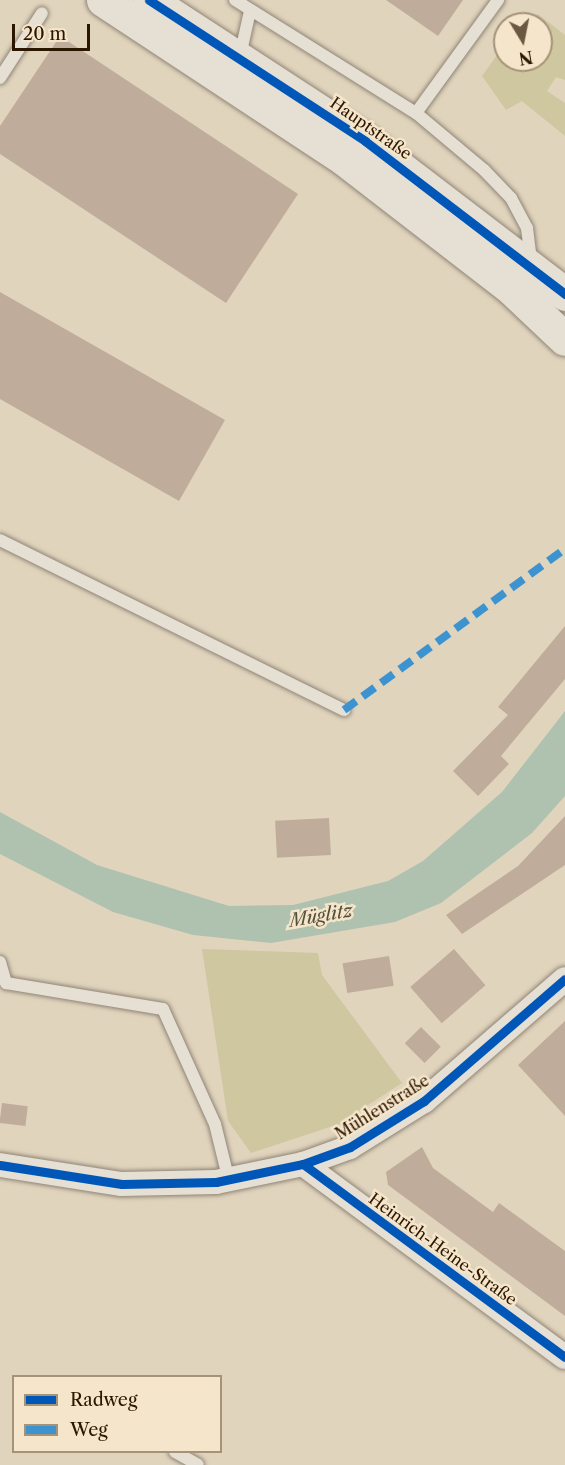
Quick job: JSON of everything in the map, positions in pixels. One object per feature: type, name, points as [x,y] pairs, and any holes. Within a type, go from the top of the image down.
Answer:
[{"type":"main road","points":[[103,0],[344,159],[511,288],[565,339]]},
{"type":"main road","name":"Hauptstraße","points":[[149,0],[240,56],[532,264],[565,294]]},
{"type":"street","name":"Mühlenstraße","points":[[0,1165],[122,1184],[229,1180],[303,1164],[350,1147],[424,1101],[565,979]]},
{"type":"street","name":"Heinrich-Heine-Straße","points":[[303,1164],[565,1357]]},
{"type":"lane","points":[[235,0],[416,113],[511,198],[527,228],[532,264]]},
{"type":"lane","points":[[416,113],[498,0]]},
{"type":"lane","points":[[240,56],[250,11]]},
{"type":"lane","points":[[0,78],[42,13]]},
{"type":"lane","points":[[0,540],[344,710]]},
{"type":"lane","points":[[0,962],[6,982],[163,1010],[215,1124],[229,1180]]},
{"type":"lane","points":[[177,1453],[198,1465]]},
{"type":"shaded area","points":[[553,26],[565,35],[565,80],[556,77],[547,91],[565,103],[565,136],[522,101],[506,110],[482,76],[493,61],[493,72],[553,72]]},
{"type":"shaded area","points":[[202,949],[318,953],[322,975],[402,1083],[339,1124],[251,1153],[228,1121]]},
{"type":"water","name":"Müglitz","points":[[565,711],[565,796],[532,833],[441,903],[395,922],[271,943],[193,935],[113,912],[0,854],[0,812],[97,865],[229,906],[293,905],[388,881],[423,861],[502,792]]},
{"type":"building","points":[[386,0],[463,0],[438,36]]},
{"type":"building","points":[[60,36],[298,194],[226,303],[0,154],[0,126]]},
{"type":"building","points":[[0,292],[225,420],[179,501],[0,399]]},
{"type":"building","points":[[565,626],[565,679],[501,756],[509,764],[478,796],[453,771],[508,715],[498,707]]},
{"type":"building","points":[[565,816],[565,865],[462,934],[446,915],[518,866]]},
{"type":"building","points":[[329,818],[331,855],[277,858],[275,821]]},
{"type":"building","points":[[454,949],[485,985],[442,1023],[410,987]]},
{"type":"building","points":[[389,956],[394,986],[347,993],[343,963]]},
{"type":"building","points":[[565,1021],[565,1116],[518,1065]]},
{"type":"building","points":[[421,1027],[441,1047],[425,1063],[405,1043]]},
{"type":"building","points":[[2,1103],[28,1106],[25,1126],[0,1123]]},
{"type":"building","points":[[422,1147],[433,1168],[493,1212],[499,1203],[565,1251],[565,1316],[388,1185],[386,1172]]},
{"type":"marked path","points":[[344,710],[565,549]]},
{"type":"cycle path","points":[[149,0],[365,141],[565,294]]},
{"type":"cycle path","points":[[0,1165],[122,1184],[216,1182],[303,1164],[350,1147],[424,1101],[565,979]]},
{"type":"cycle path","points":[[303,1164],[565,1357]]}]
